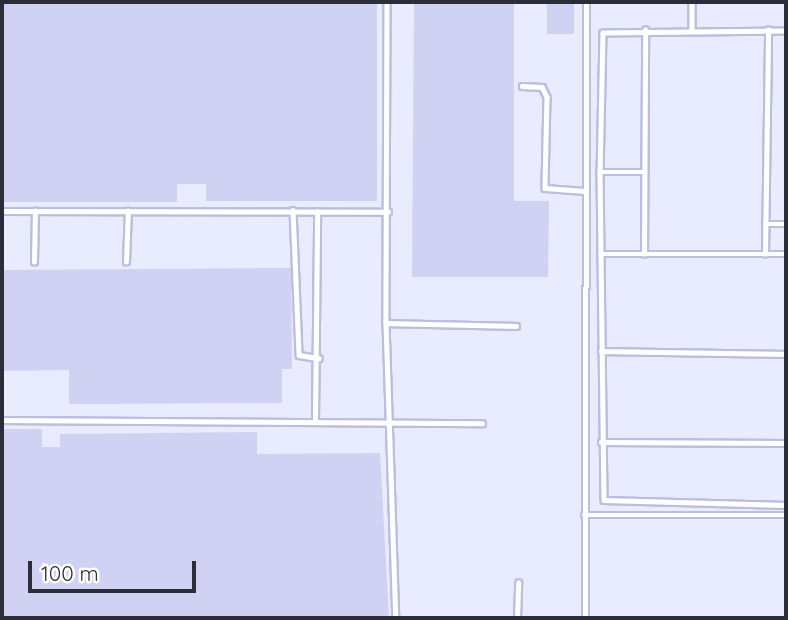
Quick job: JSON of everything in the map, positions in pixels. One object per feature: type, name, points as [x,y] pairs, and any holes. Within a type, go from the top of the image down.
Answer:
[{"type":"lane","points":[[387,2],[386,323],[393,421],[396,618]]},
{"type":"lane","points":[[585,618],[586,2]]},
{"type":"lane","points":[[692,2],[692,30]]},
{"type":"lane","points":[[644,254],[645,30]]},
{"type":"lane","points":[[786,30],[645,30],[602,35],[600,172],[601,442],[606,502],[786,505]]},
{"type":"lane","points":[[765,254],[768,30]]},
{"type":"lane","points":[[522,86],[542,87],[547,97],[545,188],[584,191]]},
{"type":"lane","points":[[600,172],[645,172]]},
{"type":"lane","points":[[293,210],[299,355],[318,358]]},
{"type":"lane","points":[[2,211],[388,212]]},
{"type":"lane","points":[[34,262],[35,211]]},
{"type":"lane","points":[[126,261],[128,211]]},
{"type":"lane","points":[[315,420],[318,358],[317,212]]},
{"type":"lane","points":[[765,224],[786,224]]},
{"type":"lane","points":[[600,254],[786,254]]},
{"type":"lane","points":[[386,323],[516,326]]},
{"type":"lane","points":[[601,352],[786,354]]},
{"type":"lane","points":[[2,420],[482,423]]},
{"type":"lane","points":[[601,442],[786,443]]},
{"type":"lane","points":[[584,515],[786,515]]},
{"type":"lane","points":[[517,618],[518,583]]},
{"type":"building","points":[[2,2],[377,2],[377,201],[206,201],[206,184],[177,184],[177,202],[2,202]]},
{"type":"building","points":[[414,2],[514,2],[514,201],[549,201],[548,277],[412,277]]},
{"type":"building","points":[[547,2],[574,2],[574,34],[547,34]]},
{"type":"building","points":[[291,268],[292,369],[282,369],[282,403],[69,404],[69,370],[2,371],[2,270]]},
{"type":"building","points":[[2,429],[42,429],[42,447],[60,447],[60,434],[257,432],[257,454],[380,453],[389,618],[2,618]]}]
